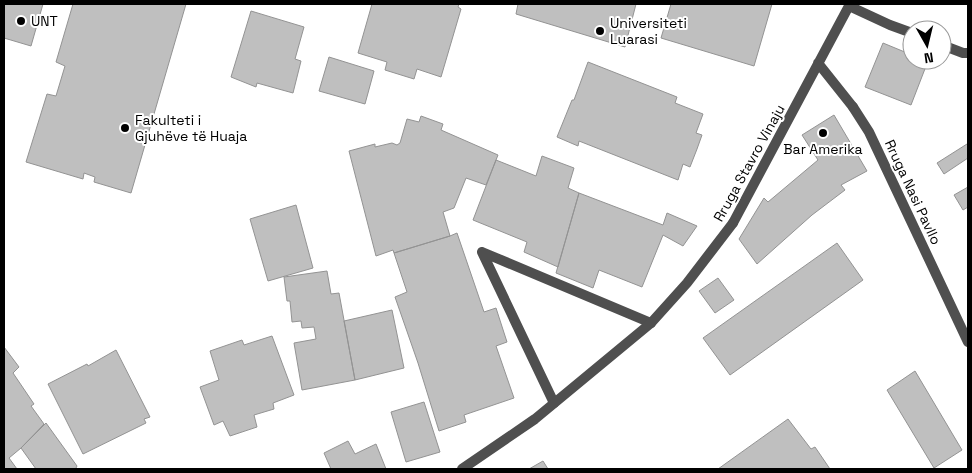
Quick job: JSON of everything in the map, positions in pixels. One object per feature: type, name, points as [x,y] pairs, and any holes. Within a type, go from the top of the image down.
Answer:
[{"type":"street","points":[[849,5],[902,29]]},
{"type":"street","name":"Rruga Stavro Vinaju","points":[[462,469],[514,434],[651,323],[687,283],[733,223],[849,5]]},
{"type":"street","points":[[952,49],[968,53]]},
{"type":"street","name":"Rruga Nasi Pavllo","points":[[818,63],[853,107],[869,132],[968,342]]},
{"type":"street","points":[[554,403],[482,252],[651,323]]},
{"type":"building","name":"UNT","points":[[4,4],[43,4],[31,46],[4,38]]},
{"type":"building","points":[[73,4],[186,4],[131,193],[94,182],[95,177],[84,173],[83,179],[26,162],[47,94],[56,96],[65,66],[56,62]]},
{"type":"building","points":[[372,4],[459,4],[458,7],[461,9],[441,77],[417,69],[414,79],[385,70],[387,62],[358,53]]},
{"type":"building","name":"Universiteti Luarasi","points":[[518,4],[636,4],[625,47],[516,14]]},
{"type":"building","points":[[671,4],[772,4],[754,66],[661,38]]},
{"type":"building","points":[[251,11],[304,27],[295,59],[301,61],[293,93],[257,83],[256,87],[231,77]]},
{"type":"building","points":[[883,43],[902,51],[902,70],[925,70],[911,105],[865,87]]},
{"type":"building","points":[[329,57],[374,71],[365,104],[319,91]]},
{"type":"building","points":[[588,62],[677,97],[675,103],[703,114],[696,133],[702,135],[697,149],[690,167],[683,164],[678,180],[579,141],[578,146],[557,137],[572,100],[574,100]]},
{"type":"building","points":[[834,115],[867,171],[841,185],[845,190],[812,215],[757,264],[739,239],[764,198],[768,202],[818,160],[802,135]]},
{"type":"building","points":[[421,116],[443,124],[441,130],[498,155],[486,185],[466,178],[454,208],[443,212],[450,236],[394,253],[393,250],[376,256],[349,151],[375,144],[375,147],[392,143],[397,145],[400,143],[407,119],[419,122]]},
{"type":"building","points":[[967,144],[968,158],[944,174],[937,163]]},
{"type":"building","points":[[542,156],[574,168],[568,188],[579,193],[558,267],[524,252],[527,242],[473,220],[496,160],[536,176]]},
{"type":"building","points":[[968,187],[968,207],[963,210],[954,195]]},
{"type":"building","points":[[579,193],[663,225],[667,213],[697,226],[683,246],[663,235],[642,287],[599,270],[593,288],[556,273]]},
{"type":"building","points":[[296,205],[313,268],[268,281],[250,219]]},
{"type":"building","points":[[457,233],[484,312],[496,308],[507,342],[496,346],[514,398],[464,415],[466,422],[439,431],[395,297],[407,292],[394,253]]},
{"type":"building","points":[[837,243],[863,280],[730,375],[703,338]]},
{"type":"building","points":[[327,271],[331,294],[339,293],[355,380],[302,390],[294,343],[316,339],[314,327],[302,328],[301,321],[292,322],[290,301],[287,301],[284,277]]},
{"type":"building","points":[[718,278],[734,300],[715,313],[699,291]]},
{"type":"building","points":[[392,310],[404,368],[355,380],[344,321]]},
{"type":"building","points":[[272,336],[294,395],[273,403],[274,409],[254,415],[257,427],[230,436],[223,421],[214,425],[200,387],[219,380],[210,351],[242,340],[244,345]]},
{"type":"building","points":[[4,347],[19,367],[13,373],[34,404],[31,406],[44,424],[9,458],[17,469],[4,469]]},
{"type":"building","points":[[116,350],[150,417],[144,419],[146,423],[83,454],[48,384],[87,364],[88,366]]},
{"type":"building","points":[[915,371],[962,450],[934,468],[887,390]]},
{"type":"building","points":[[424,402],[440,452],[406,462],[391,412]]},
{"type":"building","points":[[788,419],[811,449],[815,447],[830,469],[718,469]]},
{"type":"building","points":[[46,423],[77,466],[77,469],[36,469],[21,448]]},
{"type":"building","points":[[348,441],[355,454],[376,444],[386,469],[331,469],[324,453]]},
{"type":"building","points":[[543,461],[548,469],[529,469]]},
{"type":"place","name":"UNT","points":[[21,21]]},
{"type":"place","name":"Universiteti Luarasi","points":[[600,31]]},
{"type":"place","name":"Fakulteti i Gjuhëve të Huaja","points":[[125,128]]},
{"type":"place","name":"Bar Amerika","points":[[823,133]]}]
